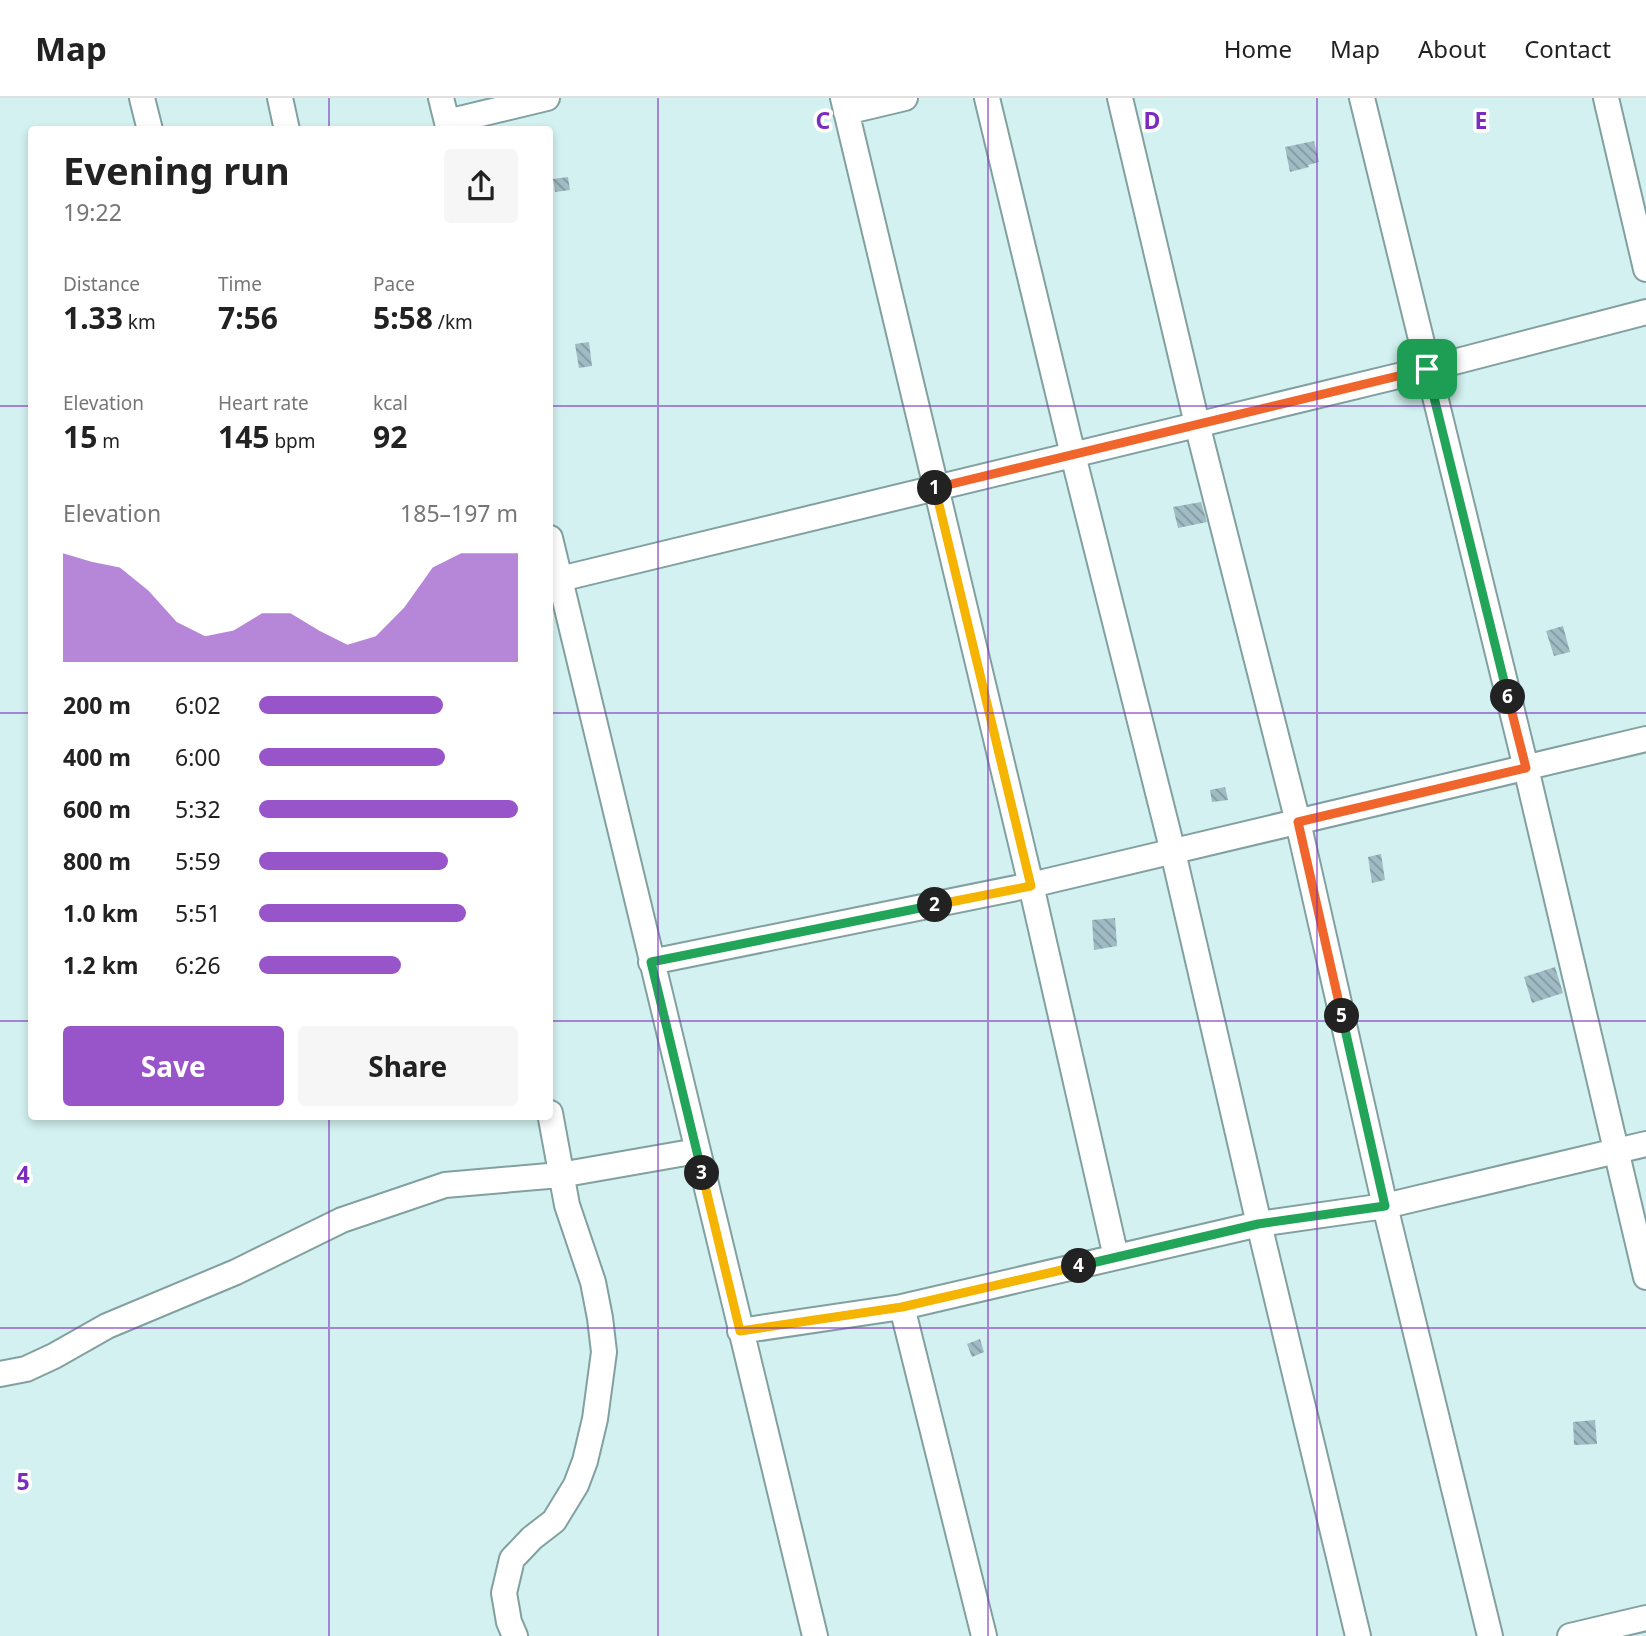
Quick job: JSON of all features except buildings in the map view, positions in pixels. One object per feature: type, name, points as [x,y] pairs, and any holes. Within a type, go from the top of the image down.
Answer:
[{"type":"street","points":[[142,98],[149,126]]},
{"type":"street","points":[[280,98],[286,126]]},
{"type":"street","points":[[446,116],[547,98]]},
{"type":"street","points":[[905,98],[844,105],[1031,886],[1116,1257]]},
{"type":"street","points":[[987,98],[1173,852],[1258,1224],[1358,1636]]},
{"type":"street","points":[[1120,98],[1298,822],[1385,1206],[1490,1636]]},
{"type":"street","points":[[1362,98],[1526,768],[1646,1277]]},
{"type":"street","points":[[1606,98],[1646,269]]},
{"type":"street","points":[[560,579],[1427,369],[1646,312]]},
{"type":"street","points":[[553,550],[815,1636]]},
{"type":"street","points":[[651,962],[1031,886],[1646,739]]},
{"type":"street","points":[[515,1636],[509,1622],[504,1593],[512,1559],[532,1538],[554,1521],[576,1485],[585,1461],[594,1419],[604,1352],[593,1282],[560,1175],[551,1120]]},
{"type":"street","points":[[740,1331],[902,1307],[1258,1224],[1385,1206],[1646,1144]]},
{"type":"street","points":[[0,1374],[26,1369],[107,1326],[236,1272],[342,1220],[445,1185],[560,1175],[697,1151]]},
{"type":"street","points":[[902,1307],[984,1636]]},
{"type":"street","points":[[1570,1636],[1646,1618]]},
{"type":"route","points":[[1427,369],[1526,768],[1298,822],[1385,1206],[1258,1224],[902,1307],[740,1331],[651,962],[1031,886],[935,488],[1427,369]]}]
